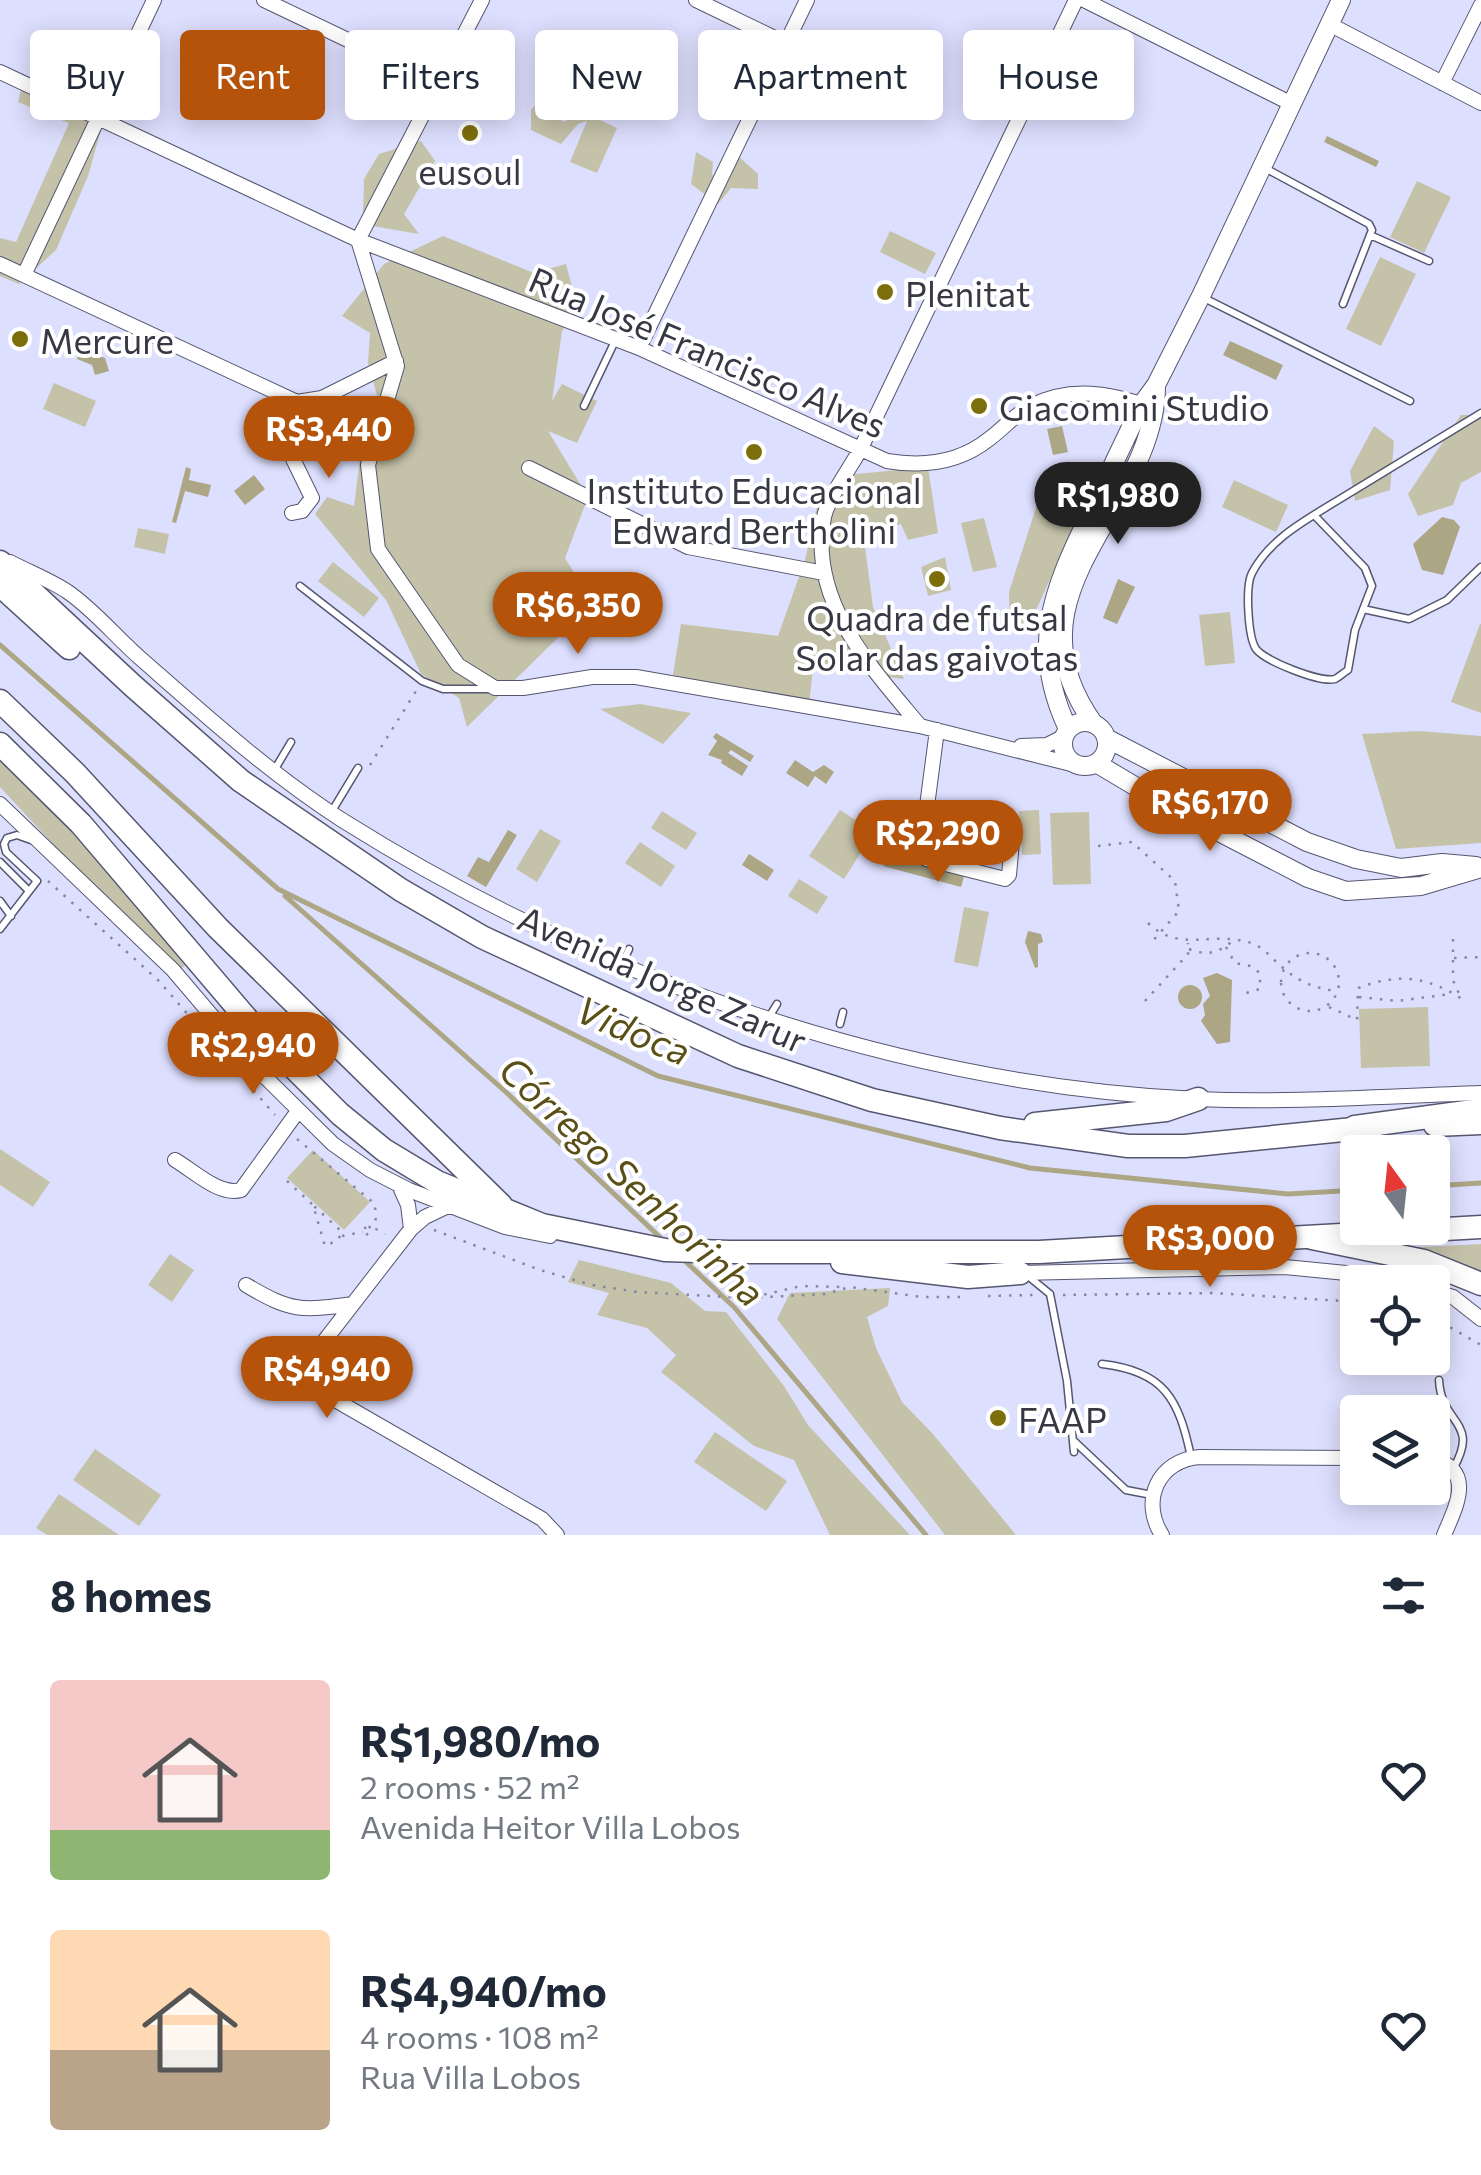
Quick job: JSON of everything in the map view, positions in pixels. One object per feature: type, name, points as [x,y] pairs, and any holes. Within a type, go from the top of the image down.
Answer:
[{"type":"main road","name":"Avenida Jorge Zarur","points":[[0,559],[132,686],[242,781],[405,892],[560,975],[738,1056],[872,1100],[1000,1128],[1128,1146],[1185,1146],[1355,1128],[1481,1123]]},
{"type":"main road","points":[[0,585],[150,721],[192,752],[242,781]]},
{"type":"main road","points":[[0,701],[75,773],[218,928],[511,1214]]},
{"type":"main road","points":[[0,744],[82,824],[258,1033],[340,1114],[410,1166],[542,1225],[665,1250],[730,1252],[1039,1252],[1481,1227]]},
{"type":"main road","points":[[1000,1128],[1132,1115],[1166,1110],[1198,1099]]},
{"type":"main road","points":[[1355,1128],[1481,1110]]},
{"type":"main road","points":[[1312,1238],[1424,1261],[1481,1284]]},
{"type":"main road","points":[[770,1250],[968,1277],[1020,1274]]},
{"type":"street","points":[[140,30],[154,0]]},
{"type":"street","points":[[264,0],[345,39]]},
{"type":"street","points":[[467,30],[482,0]]},
{"type":"street","points":[[696,0],[758,30]]},
{"type":"street","points":[[792,30],[807,0]]},
{"type":"street","points":[[920,726],[845,631],[824,573],[824,515],[860,450],[1080,0],[1290,103]]},
{"type":"street","points":[[421,120],[358,240],[396,361],[385,414],[368,465],[378,549],[458,665],[495,688],[523,688],[592,677],[636,677],[920,726],[1086,766],[1096,763],[1105,752],[1100,731],[1069,678],[1063,644],[1064,615],[1078,574],[1139,456],[1156,385],[1341,0]]},
{"type":"street","points":[[1442,83],[1481,6]]},
{"type":"street","points":[[1329,24],[1481,103]]},
{"type":"street","name":"Rua José Francisco Alves","points":[[0,72],[30,86]]},
{"type":"street","points":[[24,275],[98,120]]},
{"type":"street","name":"Rua José Francisco Alves","points":[[103,120],[358,240],[639,348],[887,461],[930,464],[972,450],[1020,412],[1057,396],[1109,394],[1149,407]]},
{"type":"street","points":[[639,348],[748,120]]},
{"type":"street","points":[[0,264],[297,402],[322,398],[396,361]]},
{"type":"street","points":[[292,513],[306,508],[312,498],[292,460],[297,402]]},
{"type":"street","points":[[1075,764],[1062,748],[1066,733],[1050,676],[1047,638],[1052,600],[1066,564],[1149,407]]},
{"type":"street","points":[[529,468],[688,546],[824,573]]},
{"type":"street","name":"Avenida Jorge Zarur","points":[[0,559],[69,593],[139,658],[274,770],[332,812],[453,884],[622,965],[769,1018],[942,1065],[1079,1088],[1198,1099],[1481,1094]]},
{"type":"street","points":[[996,744],[1036,747],[1066,733],[1078,722],[1306,842],[1356,859],[1401,868],[1442,863],[1481,867]]},
{"type":"street","points":[[937,730],[922,844],[926,859],[1005,880],[1009,875],[1012,830]]},
{"type":"street","points":[[1096,763],[1165,804],[1308,878],[1346,891],[1422,886],[1481,867]]},
{"type":"street","points":[[0,804],[172,970],[258,1070],[349,1156],[398,1185],[448,1206],[529,1232],[595,1236]]},
{"type":"street","points":[[1346,891],[1357,880],[1356,859]]},
{"type":"street","points":[[175,1160],[221,1189],[241,1190],[298,1111]]},
{"type":"street","points":[[398,1185],[408,1205],[411,1229]]},
{"type":"street","points":[[448,1206],[411,1229],[316,1353],[322,1386],[337,1401],[542,1519],[557,1535]]},
{"type":"street","points":[[1020,1274],[1059,1279],[1285,1267],[1340,1272]]},
{"type":"street","points":[[246,1284],[281,1306],[353,1304]]},
{"type":"street","points":[[1450,1296],[1481,1319]]},
{"type":"street","points":[[1162,1535],[1152,1516],[1152,1496],[1166,1470],[1191,1458],[1340,1458]]},
{"type":"street","points":[[1444,1535],[1460,1496],[1459,1482],[1452,1470]]},
{"type":"lane","points":[[1262,166],[1370,224],[1370,235],[1343,304]]},
{"type":"lane","points":[[1370,235],[1428,261]]},
{"type":"lane","points":[[1201,296],[1410,401]]},
{"type":"lane","points":[[584,406],[616,339]]},
{"type":"lane","points":[[1314,515],[1364,568],[1372,586],[1355,630],[1348,670],[1333,679],[1318,679],[1258,653],[1252,643],[1246,596],[1250,576],[1264,554],[1283,536],[1314,515],[1481,413]]},
{"type":"lane","points":[[1363,609],[1408,619],[1447,600],[1481,568]]},
{"type":"lane","points":[[300,586],[422,681],[443,690],[495,688]]},
{"type":"lane","points":[[274,770],[291,742]]},
{"type":"lane","points":[[332,812],[362,769]]},
{"type":"lane","points":[[0,930],[37,881],[4,847],[7,838],[16,834],[42,843]]},
{"type":"lane","points":[[0,862],[30,891]]},
{"type":"lane","points":[[0,902],[10,916]]},
{"type":"lane","points":[[622,965],[629,949]]},
{"type":"lane","points":[[769,1018],[778,1004]]},
{"type":"lane","points":[[840,1024],[843,1012]]},
{"type":"lane","points":[[1020,1274],[1036,1280],[1054,1295]]},
{"type":"lane","points":[[1059,1279],[1054,1295],[1074,1452]]},
{"type":"lane","points":[[1102,1364],[1128,1367],[1151,1376],[1171,1396],[1184,1426],[1191,1458]]},
{"type":"lane","points":[[1439,1380],[1443,1402],[1466,1427],[1470,1438],[1468,1451],[1452,1470]]},
{"type":"lane","points":[[1074,1441],[1126,1490],[1152,1496]]},
{"type":"path","points":[[362,769],[422,681]]},
{"type":"path","points":[[1098,846],[1132,842],[1175,881],[1180,911],[1151,943]]},
{"type":"path","points":[[1148,922],[1159,934],[1188,942],[1225,936],[1258,945],[1300,981],[1338,992]]},
{"type":"path","points":[[1188,949],[1202,954],[1221,952],[1235,939]]},
{"type":"path","points":[[1328,1006],[1357,1020],[1358,988],[1384,978],[1412,976],[1462,998],[1453,980],[1453,940]]},
{"type":"path","points":[[1145,1000],[1188,954],[1188,942]]},
{"type":"path","points":[[1226,947],[1234,963],[1260,973],[1260,989],[1243,994]]},
{"type":"path","points":[[1317,954],[1338,972],[1338,992],[1328,1006],[1308,1012],[1291,1004],[1282,988],[1284,969],[1298,956],[1317,954]]},
{"type":"path","points":[[1453,958],[1481,957]]},
{"type":"path","points":[[1358,996],[1398,1000],[1454,994]]},
{"type":"path","points":[[287,1181],[342,1232],[341,1236]]},
{"type":"path","points":[[313,1206],[325,1246],[341,1236],[363,1232]]},
{"type":"path","points":[[747,1298],[801,1286],[922,1297],[961,1296]]},
{"type":"path","points":[[710,1296],[825,1294],[850,1288]]},
{"type":"path","points":[[1054,1295],[1213,1293],[1340,1300]]},
{"type":"path","points":[[981,1296],[1039,1295]]},
{"type":"path","points":[[1450,1327],[1481,1345]]},
{"type":"shaded area","points":[[22,85],[30,89],[30,107],[18,102]]},
{"type":"shaded area","points":[[535,105],[535,120],[600,120],[617,128],[597,173],[570,162],[587,121],[578,124],[561,144],[531,130],[531,110]]},
{"type":"shaded area","points":[[62,120],[86,120],[101,130],[88,176],[56,250],[19,284],[0,276],[0,238],[16,242],[69,123]]},
{"type":"shaded area","points":[[1327,136],[1379,161],[1376,167],[1324,142]]},
{"type":"shaded area","points":[[421,141],[435,161],[404,214],[419,234],[372,226],[363,219],[364,179],[379,154]]},
{"type":"shaded area","points":[[696,152],[713,162],[712,175],[723,177],[738,156],[758,174],[758,189],[731,188],[718,204],[691,184]]},
{"type":"shaded area","points":[[1417,181],[1451,197],[1424,253],[1390,237]]},
{"type":"shaded area","points":[[890,231],[936,253],[925,274],[880,252]]},
{"type":"shaded area","points":[[443,236],[534,273],[566,264],[578,309],[562,331],[552,401],[562,384],[597,401],[577,443],[548,431],[588,497],[565,558],[593,603],[467,727],[459,698],[421,674],[386,600],[315,514],[327,497],[354,506],[361,450],[381,410],[368,363],[370,333],[342,316],[384,264]]},
{"type":"shaded area","points":[[1380,257],[1416,274],[1381,346],[1346,329]]},
{"type":"shaded area","points":[[1230,341],[1283,365],[1276,380],[1223,355]]},
{"type":"shaded area","points":[[81,349],[105,358],[109,371],[95,375],[92,365],[77,359]]},
{"type":"shaded area","points":[[54,383],[96,401],[85,427],[43,409]]},
{"type":"shaded area","points":[[1461,415],[1481,415],[1481,472],[1461,483],[1453,505],[1418,516],[1408,494]]},
{"type":"shaded area","points":[[1062,426],[1068,452],[1053,455],[1047,429]]},
{"type":"shaded area","points":[[1374,426],[1394,441],[1390,490],[1355,501],[1350,471]]},
{"type":"shaded area","points":[[186,467],[191,469],[189,480],[211,485],[208,497],[185,491],[176,523],[172,522]]},
{"type":"shaded area","points":[[928,467],[938,533],[908,540],[901,524],[863,532],[873,607],[904,679],[813,668],[809,705],[673,675],[681,624],[778,636],[805,560],[817,506],[836,476]]},
{"type":"shaded area","points":[[254,475],[265,489],[245,505],[234,491]]},
{"type":"shaded area","points":[[1234,480],[1288,505],[1276,532],[1222,507]]},
{"type":"shaded area","points":[[1052,484],[1077,502],[1076,522],[1028,628],[1010,626],[1009,592],[1040,495]]},
{"type":"shaded area","points":[[1442,517],[1454,520],[1460,527],[1443,575],[1422,570],[1413,544]]},
{"type":"shaded area","points":[[984,518],[997,567],[973,572],[961,523]]},
{"type":"shaded area","points":[[138,528],[169,534],[165,554],[134,547]]},
{"type":"shaded area","name":"Quadra de futsal Solar das gaivotas","points":[[945,557],[951,590],[928,596],[921,567]]},
{"type":"shaded area","points":[[333,562],[379,598],[364,617],[318,581]]},
{"type":"shaded area","points":[[1118,579],[1135,587],[1117,624],[1103,618]]},
{"type":"shaded area","points":[[1230,612],[1235,663],[1205,666],[1199,615]]},
{"type":"shaded area","points":[[1481,624],[1481,713],[1451,702]]},
{"type":"shaded area","points":[[640,704],[691,713],[663,744],[600,709]]},
{"type":"shaded area","points":[[1419,731],[1481,736],[1481,843],[1396,849],[1362,734]]},
{"type":"shaded area","points":[[716,733],[754,756],[750,762],[731,750],[728,753],[748,766],[742,776],[722,760],[708,755],[717,741],[713,737]]},
{"type":"shaded area","points":[[0,758],[115,876],[185,966],[178,970],[93,887],[0,787]]},
{"type":"shaded area","points":[[795,760],[813,772],[824,765],[834,772],[826,784],[815,776],[808,787],[786,773]]},
{"type":"shaded area","points":[[840,810],[874,832],[844,879],[809,856]]},
{"type":"shaded area","points":[[1039,810],[1041,854],[1022,855],[1019,811]]},
{"type":"shaded area","points":[[662,811],[697,833],[686,850],[651,828]]},
{"type":"shaded area","points":[[1089,812],[1091,884],[1053,885],[1050,813]]},
{"type":"shaded area","points":[[540,829],[561,841],[537,882],[516,869]]},
{"type":"shaded area","points":[[508,830],[517,835],[486,887],[467,876],[478,857],[489,862]]},
{"type":"shaded area","points":[[640,842],[675,866],[661,887],[625,863]]},
{"type":"shaded area","points":[[895,853],[965,873],[961,887],[883,866]]},
{"type":"shaded area","points":[[749,854],[774,870],[767,881],[742,865]]},
{"type":"shaded area","points":[[799,879],[828,897],[817,914],[788,896]]},
{"type":"shaded area","points":[[964,907],[989,912],[978,967],[954,962]]},
{"type":"shaded area","points":[[1028,931],[1041,934],[1043,942],[1038,944],[1035,968],[1025,942]]},
{"type":"shaded area","points":[[1217,973],[1232,980],[1230,1042],[1217,1044],[1201,1021],[1205,1015],[1203,1004],[1210,996],[1203,978]]},
{"type":"shaded area","points":[[1190,985],[1202,997],[1190,1009],[1178,997]]},
{"type":"shaded area","points":[[1428,1007],[1430,1066],[1361,1068],[1359,1009]]},
{"type":"shaded area","points":[[0,1149],[50,1182],[33,1207],[0,1185]]},
{"type":"shaded area","points":[[313,1150],[370,1202],[344,1230],[287,1178]]},
{"type":"shaded area","points":[[1481,1244],[1481,1278],[1450,1265],[1401,1248]]},
{"type":"shaded area","points":[[170,1254],[194,1270],[172,1302],[148,1285]]},
{"type":"shaded area","points":[[579,1260],[671,1283],[705,1311],[726,1312],[784,1386],[808,1425],[910,1535],[830,1535],[794,1460],[754,1446],[661,1372],[676,1355],[647,1328],[597,1315],[609,1293],[568,1282]]},
{"type":"shaded area","points":[[890,1288],[888,1306],[867,1317],[876,1348],[902,1402],[1016,1535],[945,1535],[777,1319],[790,1293]]},
{"type":"shaded area","points":[[715,1432],[787,1481],[766,1511],[694,1462]]},
{"type":"shaded area","points":[[95,1449],[161,1495],[139,1526],[73,1480]]},
{"type":"shaded area","points":[[59,1494],[119,1535],[47,1535],[36,1528]]},
{"type":"waterway","name":"Vidoca","points":[[0,645],[278,889],[658,1076],[1030,1168],[1288,1194],[1340,1191]]},
{"type":"waterway","name":"Córrego Senhorinha","points":[[285,896],[507,1093],[665,1242]]},
{"type":"waterway","name":"Vidoca","points":[[1450,1185],[1481,1183]]},
{"type":"waterway","name":"Córrego Senhorinha","points":[[684,1260],[734,1307],[926,1535]]},
{"type":"place","name":"eusoul","points":[[470,133]]},
{"type":"place","name":"Plenitat","points":[[885,292]]},
{"type":"place","name":"Mercure","points":[[20,339]]},
{"type":"place","name":"Giacomini Studio","points":[[979,406]]},
{"type":"place","name":"Instituto Educacional Edward Bertholini","points":[[754,452]]},
{"type":"place","name":"Quadra de futsal Solar das gaivotas","points":[[937,579]]},
{"type":"place","name":"FAAP","points":[[998,1418]]}]
